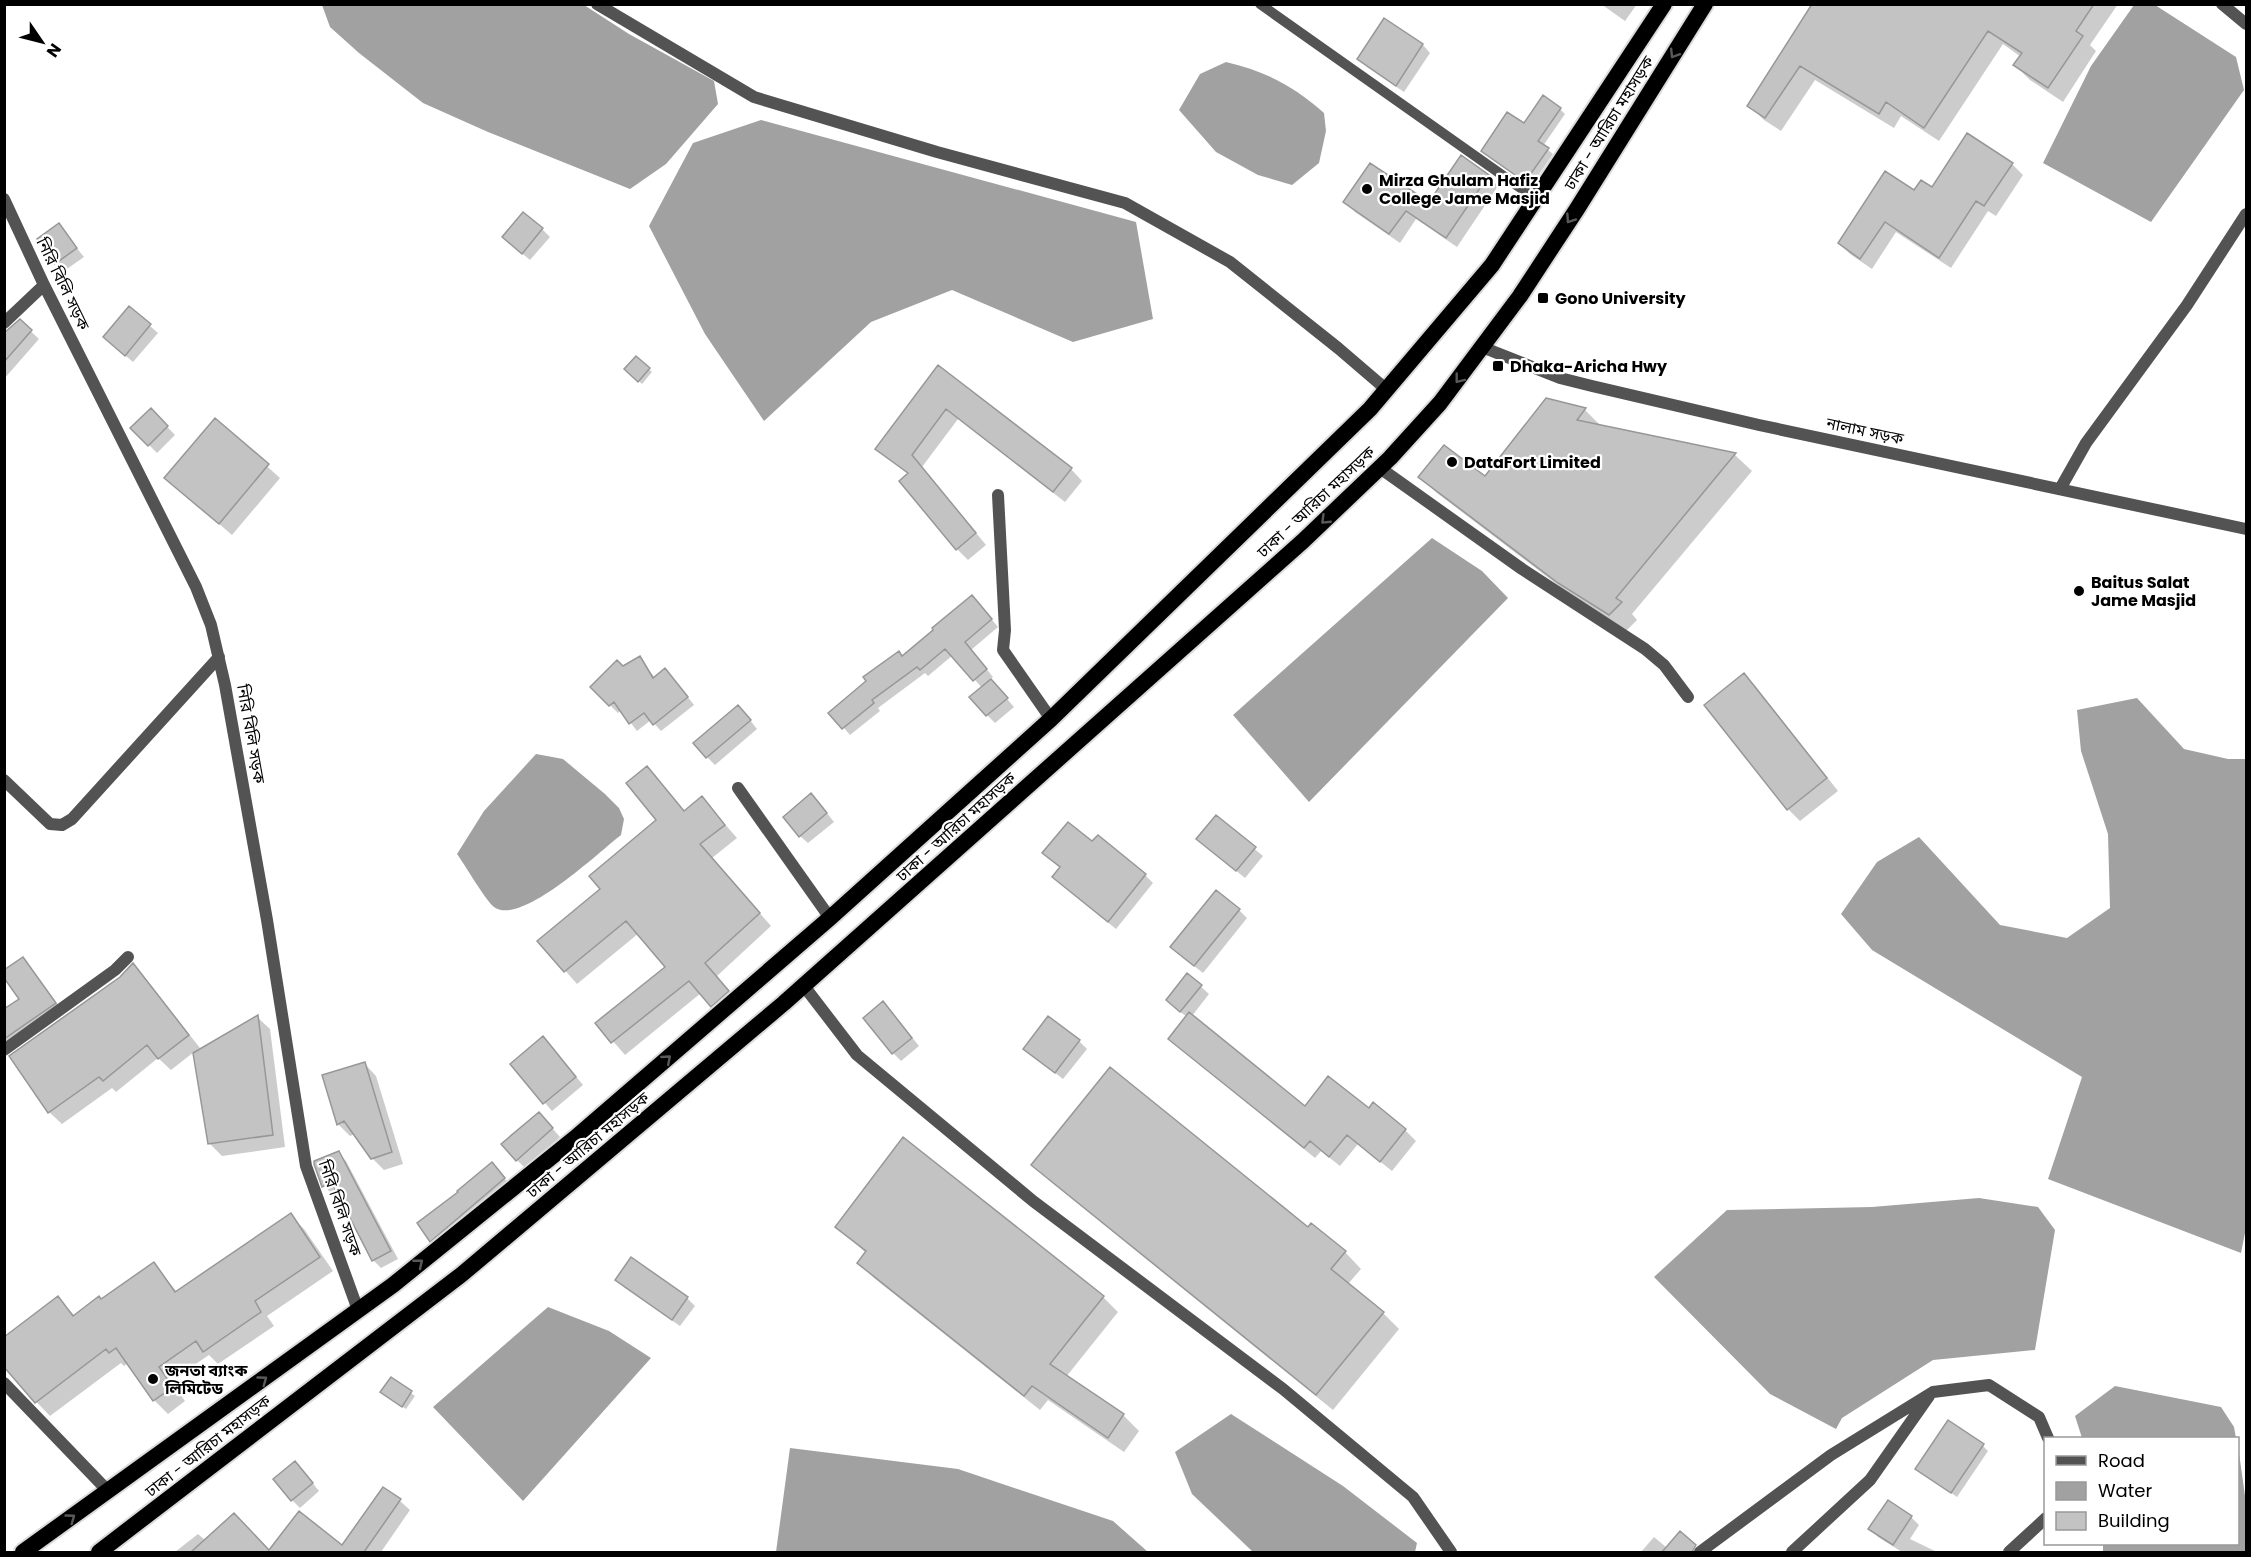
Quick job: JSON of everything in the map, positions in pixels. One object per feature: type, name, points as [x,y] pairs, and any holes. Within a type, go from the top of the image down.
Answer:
[{"type":"highway","points":[[23,1552],[393,1285],[575,1137],[830,918],[1051,719],[1387,390],[1492,265],[1664,4]]},
{"type":"highway","name":"ঢাকা - আরিচা মহাসড়ক","points":[[99,1552],[461,1275],[804,986],[1250,588],[1380,468],[1440,403],[1520,296],[1705,4]]},
{"type":"street","points":[[597,4],[754,97],[937,152],[1125,203],[1230,262],[1387,390]]},
{"type":"street","points":[[2222,4],[2247,24]]},
{"type":"street","name":"নিরি বিলি সড়ক","points":[[4,199],[196,587],[211,626],[219,657],[267,920],[306,1166],[358,1310]]},
{"type":"street","points":[[2060,489],[2086,443],[2187,305],[2247,214]]},
{"type":"street","points":[[4,323],[45,285]]},
{"type":"street","name":"নালাম সড়ক","points":[[1482,347],[1560,378],[1592,386],[2247,529]]},
{"type":"street","points":[[1380,468],[1522,569],[1645,649],[1664,665],[1688,697]]},
{"type":"street","points":[[998,495],[1004,650],[1051,719]]},
{"type":"street","points":[[4,780],[50,824],[62,825],[72,819],[219,657]]},
{"type":"street","points":[[738,788],[830,918]]},
{"type":"street","points":[[4,1050],[115,969],[128,957]]},
{"type":"street","points":[[804,986],[857,1055],[1033,1201],[1283,1389],[1413,1497],[1451,1552]]},
{"type":"street","points":[[4,1383],[108,1491]]},
{"type":"street","points":[[1700,1552],[1831,1455],[1933,1392],[1989,1385],[2039,1417],[2048,1437]]},
{"type":"street","points":[[1792,1552],[1870,1480],[1933,1392]]},
{"type":"street","points":[[2008,1552],[2044,1520]]},
{"type":"lane","points":[[1260,4],[1536,199]]},
{"type":"water","points":[[322,5],[584,5],[629,34],[714,81],[718,104],[666,164],[630,189],[488,132],[423,103],[330,27]]},
{"type":"water","points":[[2134,5],[2155,5],[2236,57],[2244,90],[2151,222],[2043,163],[2091,66]]},
{"type":"water","points":[[1226,62],[1254,70],[1290,87],[1324,113],[1326,131],[1319,163],[1292,185],[1258,175],[1216,152],[1179,110],[1200,74]]},
{"type":"water","points":[[761,120],[1136,222],[1153,319],[1073,342],[952,290],[871,322],[764,421],[705,334],[649,226],[693,143]]},
{"type":"water","points":[[1432,538],[1482,571],[1508,598],[1309,802],[1233,715]]},
{"type":"water","points":[[2137,698],[2184,749],[2228,759],[2246,759],[2246,1228],[2241,1253],[2048,1179],[2082,1077],[1872,950],[1841,914],[1877,862],[1919,837],[2000,925],[2067,938],[2110,908],[2108,834],[2081,751],[2077,710]]},
{"type":"water","points":[[536,754],[563,759],[605,794],[619,808],[624,819],[621,835],[579,870],[541,897],[522,906],[506,910],[494,907],[490,903],[457,854],[484,811]]},
{"type":"water","points":[[1979,1198],[2038,1207],[2055,1230],[2035,1350],[1933,1360],[1842,1418],[1836,1429],[1770,1394],[1654,1277],[1727,1210],[1872,1207]]},
{"type":"water","points":[[548,1307],[609,1331],[651,1358],[523,1501],[433,1407]]},
{"type":"water","points":[[2115,1386],[2221,1407],[2234,1427],[2236,1437],[2082,1437],[2075,1416]]},
{"type":"water","points":[[1231,1414],[1343,1486],[1417,1543],[1415,1552],[1253,1552],[1192,1494],[1175,1452]]},
{"type":"water","points":[[790,1448],[958,1469],[1113,1521],[1148,1552],[776,1552]]},
{"type":"water","points":[[2239,1453],[2246,1503],[2246,1552],[2103,1552],[2103,1545],[2239,1545]]},
{"type":"building","points":[[1812,4],[2094,4],[2076,31],[2083,36],[2048,88],[2013,65],[2022,53],[1988,31],[1924,128],[1886,102],[1879,114],[1800,66],[1765,118],[1747,106]]},
{"type":"building","points":[[1384,18],[1423,44],[1396,86],[1357,59]]},
{"type":"building","points":[[1543,95],[1561,108],[1538,141],[1549,148],[1525,182],[1481,151],[1507,112],[1524,123]]},
{"type":"building","points":[[1967,133],[2013,163],[1984,206],[1976,201],[1939,258],[1885,222],[1860,259],[1838,243],[1885,171],[1914,190],[1921,180],[1932,187]]},
{"type":"building","points":[[1461,155],[1489,175],[1446,238],[1406,211],[1389,234],[1343,202],[1370,163],[1429,202]]},
{"type":"building","points":[[523,212],[543,228],[522,254],[502,237]]},
{"type":"building","points":[[59,223],[77,248],[55,264],[37,239]]},
{"type":"building","points":[[129,306],[151,324],[125,356],[103,337]]},
{"type":"building","points":[[20,319],[32,330],[4,362],[4,333]]},
{"type":"building","points":[[636,356],[650,368],[638,382],[624,369]]},
{"type":"building","points":[[938,365],[1072,468],[1053,492],[946,409],[912,455],[976,533],[956,550],[899,481],[908,473],[875,449]]},
{"type":"building","points":[[1546,398],[1586,408],[1577,420],[1736,453],[1616,598],[1622,602],[1609,615],[1558,583],[1418,477],[1444,445],[1485,476]]},
{"type":"building","points":[[151,408],[168,426],[148,446],[130,428]]},
{"type":"building","points":[[215,418],[269,464],[219,524],[164,478]]},
{"type":"building","points":[[972,595],[992,619],[965,642],[987,669],[973,681],[945,649],[920,670],[917,667],[872,700],[874,703],[842,729],[828,713],[866,681],[863,677],[899,651],[902,656]]},
{"type":"building","points":[[640,656],[653,678],[665,668],[688,697],[653,725],[644,713],[629,724],[614,702],[609,706],[590,687],[617,660],[623,666]]},
{"type":"building","points":[[1744,673],[1827,778],[1787,810],[1704,705]]},
{"type":"building","points":[[991,679],[1008,698],[986,716],[969,697]]},
{"type":"building","points":[[738,705],[751,720],[706,758],[693,743]]},
{"type":"building","points":[[647,766],[684,811],[702,796],[725,825],[700,844],[760,913],[705,963],[729,991],[711,1007],[689,981],[611,1043],[595,1023],[665,967],[626,921],[564,972],[537,941],[600,889],[589,876],[656,820],[626,783]]},
{"type":"building","points":[[811,793],[827,813],[799,837],[783,817]]},
{"type":"building","points":[[1216,815],[1256,847],[1236,871],[1196,839]]},
{"type":"building","points":[[1068,822],[1092,841],[1098,835],[1146,874],[1108,922],[1052,877],[1060,867],[1042,853]]},
{"type":"building","points":[[1216,890],[1240,909],[1194,966],[1170,947]]},
{"type":"building","points":[[23,957],[56,1003],[4,1039],[4,1009],[19,999],[4,978],[4,970]]},
{"type":"building","points":[[133,963],[189,1035],[158,1059],[147,1045],[103,1081],[99,1077],[48,1113],[9,1056],[120,977]]},
{"type":"building","points":[[1187,973],[1202,985],[1180,1012],[1166,1000]]},
{"type":"building","points":[[883,1001],[912,1038],[892,1054],[863,1018]]},
{"type":"building","points":[[1189,1012],[1305,1106],[1328,1076],[1369,1108],[1373,1102],[1406,1129],[1380,1162],[1347,1135],[1329,1157],[1310,1141],[1304,1148],[1168,1039]]},
{"type":"building","points":[[258,1015],[273,1135],[208,1144],[193,1053]]},
{"type":"building","points":[[1048,1016],[1080,1040],[1055,1073],[1023,1049]]},
{"type":"building","points":[[543,1036],[576,1077],[543,1104],[510,1064]]},
{"type":"building","points":[[365,1062],[392,1152],[371,1159],[344,1121],[337,1125],[322,1075]]},
{"type":"building","points":[[1110,1067],[1308,1227],[1311,1223],[1346,1251],[1331,1269],[1384,1312],[1316,1395],[1031,1165]]},
{"type":"building","points":[[539,1112],[553,1128],[516,1161],[501,1144]]},
{"type":"building","points":[[903,1137],[1104,1296],[1050,1364],[1124,1414],[1108,1438],[1032,1386],[1024,1396],[857,1263],[866,1251],[835,1227]]},
{"type":"building","points":[[339,1151],[391,1251],[372,1261],[332,1183],[322,1187],[314,1164],[314,1161]]},
{"type":"building","points":[[492,1162],[505,1178],[430,1242],[417,1223],[458,1192]]},
{"type":"building","points":[[291,1213],[320,1257],[255,1301],[261,1312],[203,1352],[196,1341],[159,1367],[173,1387],[153,1401],[116,1348],[109,1353],[106,1349],[35,1403],[4,1367],[4,1337],[58,1296],[73,1316],[99,1296],[101,1299],[154,1262],[175,1292]]},
{"type":"building","points":[[631,1257],[688,1297],[672,1320],[615,1280]]},
{"type":"building","points":[[391,1377],[412,1391],[402,1407],[380,1392]]},
{"type":"building","points":[[1948,1420],[1984,1444],[1951,1493],[1915,1469]]},
{"type":"building","points":[[295,1461],[313,1483],[291,1501],[273,1479]]},
{"type":"building","points":[[383,1487],[401,1499],[364,1552],[191,1552],[234,1513],[269,1550],[299,1511],[342,1545]]},
{"type":"building","points":[[1888,1500],[1912,1516],[1893,1545],[1868,1529]]},
{"type":"building","points":[[1680,1531],[1696,1545],[1692,1552],[1662,1552]]},
{"type":"place","name":"Mirza Ghulam Hafiz College Jame Masjid","points":[[1367,189]]},
{"type":"place","name":"Gono University","points":[[1543,298]]},
{"type":"place","name":"Dhaka-Aricha Hwy","points":[[1498,366]]},
{"type":"place","name":"DataFort Limited","points":[[1452,462]]},
{"type":"place","name":"Baitus Salat Jame Masjid","points":[[2079,591]]},
{"type":"place","name":"জনতা ব্যাংক লিমিটেড","points":[[153,1379]]}]
